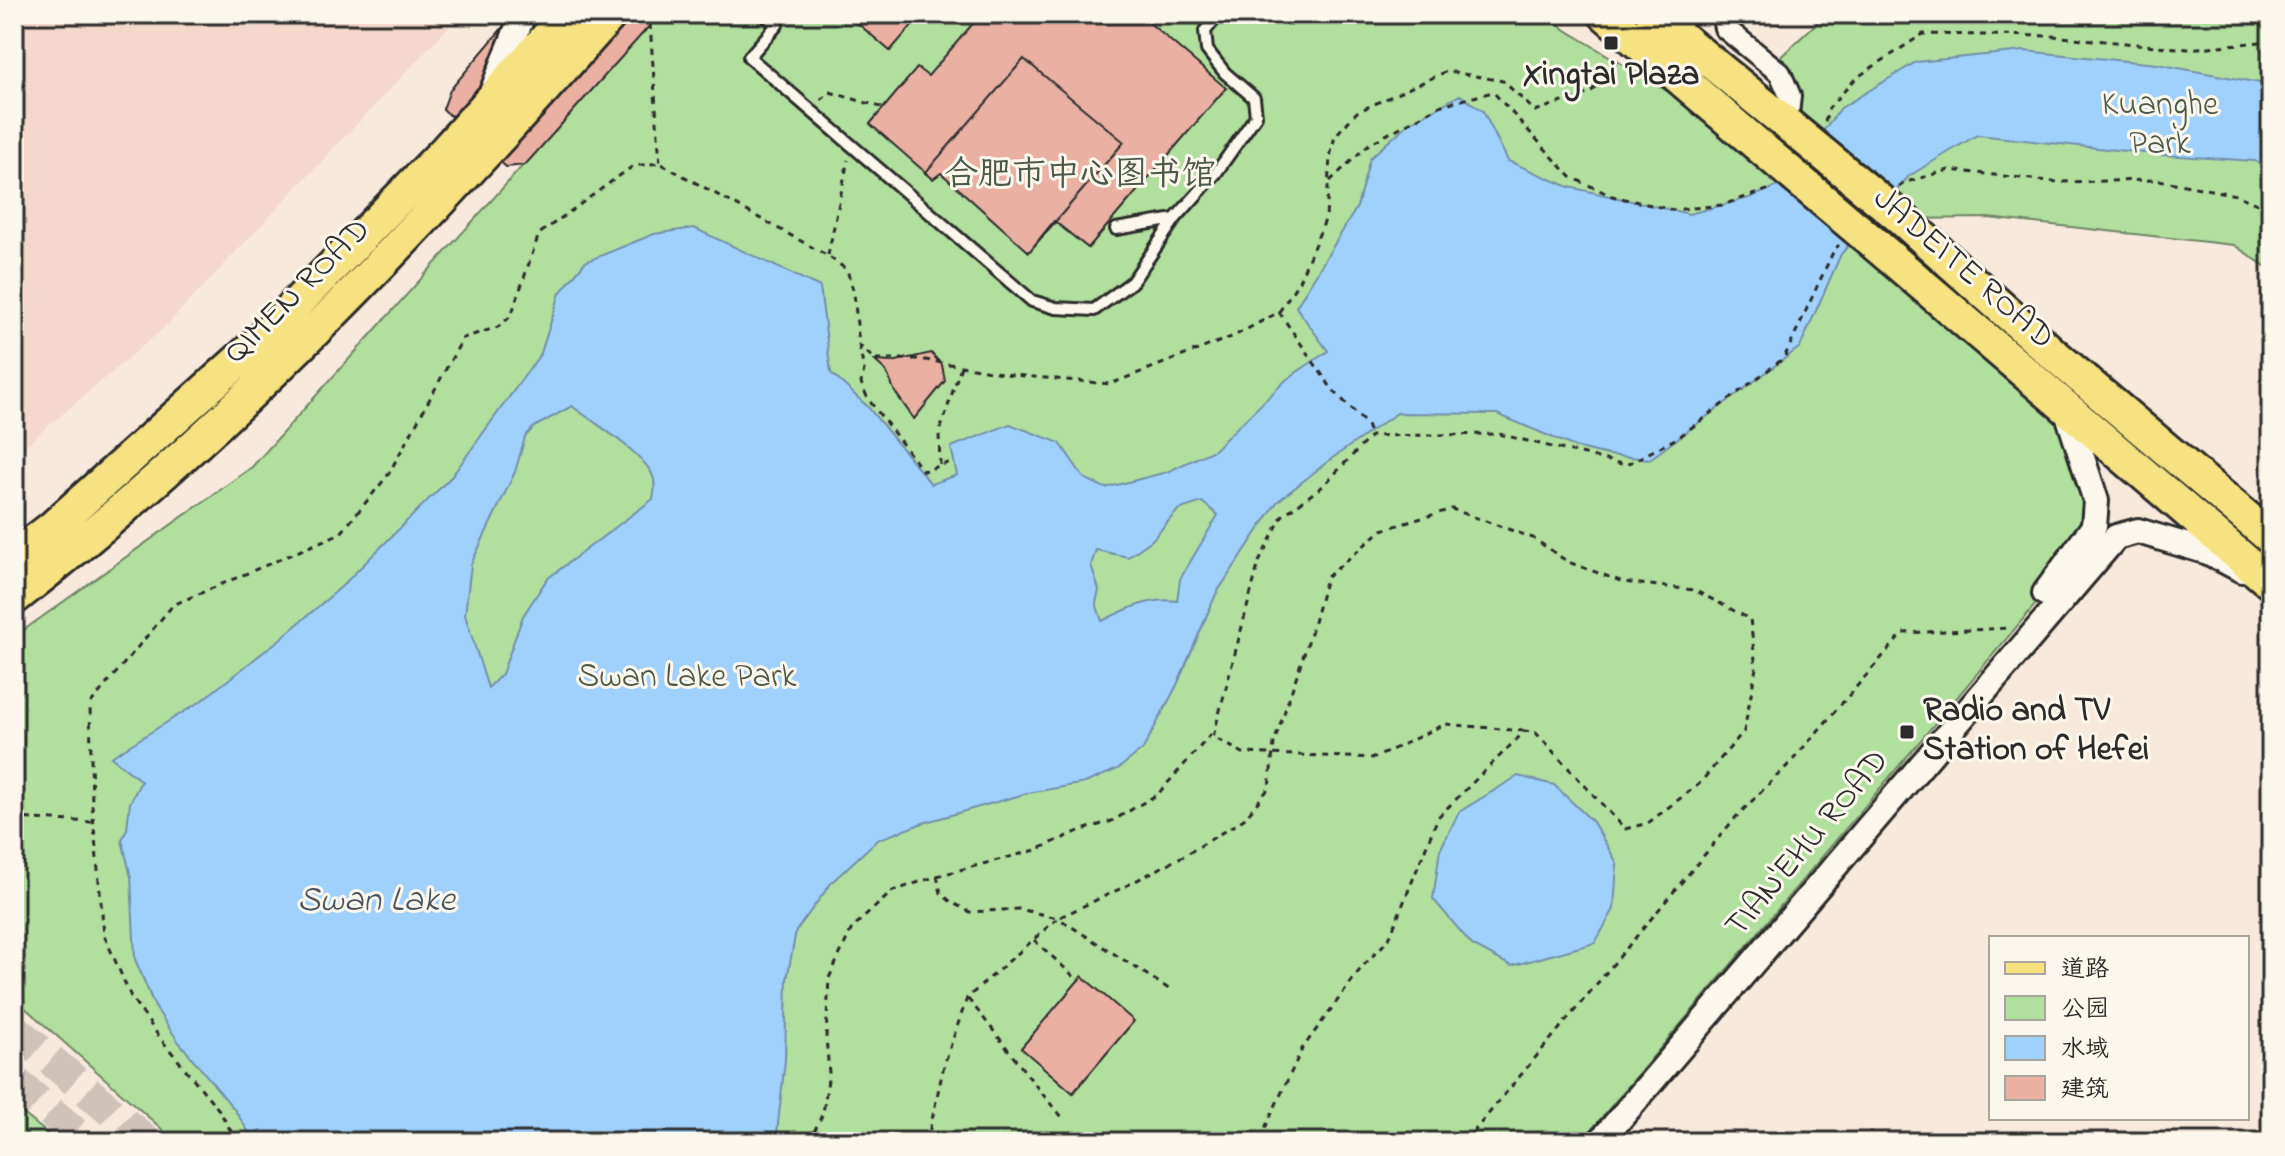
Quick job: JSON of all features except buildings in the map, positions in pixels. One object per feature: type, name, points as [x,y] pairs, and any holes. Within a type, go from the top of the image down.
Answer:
[{"type":"main road","name":"QIMEN ROAD","points":[[14,557],[53,527],[258,343],[487,105],[568,14]]},
{"type":"main road","name":"QIMEN ROAD","points":[[14,598],[74,552],[281,367],[470,173],[611,14]]},
{"type":"main road","name":"JADEITE ROAD","points":[[1605,14],[1643,27],[1787,124],[1898,206],[2051,352],[2271,538]]},
{"type":"main road","name":"JADEITE ROAD","points":[[1643,27],[1766,152],[2271,585]]},
{"type":"street","points":[[487,105],[523,14]]},
{"type":"street","points":[[1724,21],[1780,73],[1790,96],[1787,124]]},
{"type":"street","name":"TIAN'EHU ROAD","points":[[1581,1142],[2057,579],[2094,526],[2096,501],[2066,408]]},
{"type":"street","name":"TIAN'EHU ROAD","points":[[1600,1142],[2116,537],[2138,531],[2208,552],[2271,585]]},
{"type":"lane","points":[[764,14],[777,25],[749,57],[1032,301],[1056,308],[1094,310],[1132,282],[1175,219],[1216,173],[1256,116],[1254,98],[1225,73],[1207,50],[1205,31],[1219,14]]},
{"type":"lane","points":[[1709,14],[1724,21]]},
{"type":"lane","points":[[1116,229],[1159,219],[1175,219]]},
{"type":"path","points":[[650,24],[660,163]]},
{"type":"path","points":[[859,345],[874,359],[920,359],[1013,375],[1110,384],[1234,336],[1279,312],[1299,281],[1326,218],[1330,157],[1335,136],[1357,112],[1447,71],[1503,81],[1535,111],[1590,93],[1643,27]]},
{"type":"path","points":[[830,92],[884,108]]},
{"type":"path","points":[[828,256],[851,145]]},
{"type":"path","points":[[237,1142],[219,1110],[131,997],[104,935],[93,822],[90,704],[173,605],[341,533],[388,475],[463,338],[498,327],[511,316],[539,234],[633,166],[660,163],[828,256],[847,270],[854,293],[864,370],[861,383],[876,411],[923,471],[954,461]]},
{"type":"path","points":[[1898,206],[1903,183],[1949,170],[2058,182],[2159,180],[2236,195],[2271,210]]},
{"type":"path","points":[[927,1142],[944,1065],[967,998],[1058,918],[1174,861],[1244,819],[1269,788],[1273,755],[1326,578],[1382,530],[1452,509],[1533,538],[1568,562],[1623,582],[1694,590],[1750,619],[1756,668],[1744,731],[1699,784],[1648,823],[1625,829],[1536,733],[1445,724],[1375,758],[1273,755],[1243,753],[1213,737],[1259,562],[1282,516],[1323,486],[1371,436],[1499,434],[1626,465],[1679,437],[1784,358],[1834,250],[1844,241]]},
{"type":"path","points":[[1279,312],[1332,389],[1367,425],[1371,436]]},
{"type":"path","points":[[940,465],[939,434],[961,366]]},
{"type":"path","points":[[1465,1142],[1736,817],[1791,762],[1903,633],[2016,627]]},
{"type":"path","points":[[809,1142],[823,1113],[829,1073],[826,1037],[829,978],[852,928],[893,891],[1036,850],[1079,831],[1112,821],[1158,794],[1216,729]]},
{"type":"path","points":[[1264,1142],[1266,1126],[1302,1049],[1362,967],[1389,939],[1438,817],[1525,731]]},
{"type":"path","points":[[14,818],[93,822]]},
{"type":"path","points":[[937,876],[941,893],[970,912],[1019,909],[1058,918],[1169,989]]},
{"type":"path","points":[[1033,939],[1079,981]]},
{"type":"path","points":[[967,998],[1000,1037],[1031,1082],[1063,1118]]},
{"type":"shaded area","points":[[14,14],[461,14],[164,328],[14,455]]},
{"type":"green space","name":"Swan Lake Park","points":[[659,14],[1546,14],[1566,30],[1766,151],[1783,127],[1790,109],[1785,91],[1771,66],[1828,14],[2271,14],[2271,270],[2234,245],[1988,218],[1902,219],[1876,245],[2066,408],[2096,501],[2057,579],[1581,1142],[153,1142],[163,1130],[14,998],[14,637],[252,467]]},
{"type":"green space","points":[[14,1106],[58,1142],[14,1142]]},
{"type":"water","name":"Swan Lake","points":[[2024,51],[2157,64],[2271,85],[2271,172],[2255,161],[2163,155],[1977,135],[1909,176],[1841,254],[1800,347],[1650,459],[1608,455],[1575,447],[1497,414],[1397,413],[1277,502],[1216,594],[1177,685],[1143,749],[1118,769],[1085,783],[1028,793],[923,823],[877,840],[832,882],[796,931],[787,979],[785,1060],[776,1142],[255,1142],[234,1109],[178,1041],[155,1007],[135,959],[131,877],[122,840],[127,829],[130,803],[141,781],[111,757],[201,701],[279,640],[341,587],[452,476],[541,353],[560,293],[585,262],[654,234],[694,228],[820,287],[831,373],[868,407],[931,484],[957,475],[951,447],[1010,424],[1060,443],[1084,478],[1105,488],[1167,472],[1214,450],[1287,379],[1328,351],[1296,307],[1357,207],[1370,158],[1408,124],[1460,95],[1483,111],[1508,161],[1569,187],[1689,214],[1749,198],[1781,185],[1841,108],[1916,62]],"holes":[[[572,406],[646,465],[654,480],[653,499],[547,579],[523,616],[502,674],[488,688],[465,615],[471,564],[515,472],[525,437],[534,427]],[[1202,502],[1218,515],[1180,579],[1177,601],[1148,602],[1102,621],[1096,603],[1099,590],[1091,565],[1096,550],[1128,557],[1152,540],[1178,510]]]},
{"type":"water","points":[[1518,776],[1554,785],[1593,822],[1617,863],[1614,909],[1595,943],[1511,966],[1472,945],[1433,899],[1440,850],[1459,812]]},
{"type":"tunnel","points":[[14,1029],[147,1142]]},
{"type":"tunnel","points":[[14,1081],[86,1142]]},
{"type":"place","name":"Xingtai Plaza","points":[[1611,43]]},
{"type":"place","name":"Radio and TV Station of Hefei","points":[[1907,732]]},
{"type":"park label","name":"Kuanghe Park","points":[[2160,126]]},
{"type":"park label","name":"合肥市中心图书馆","points":[[1080,176]]}]
